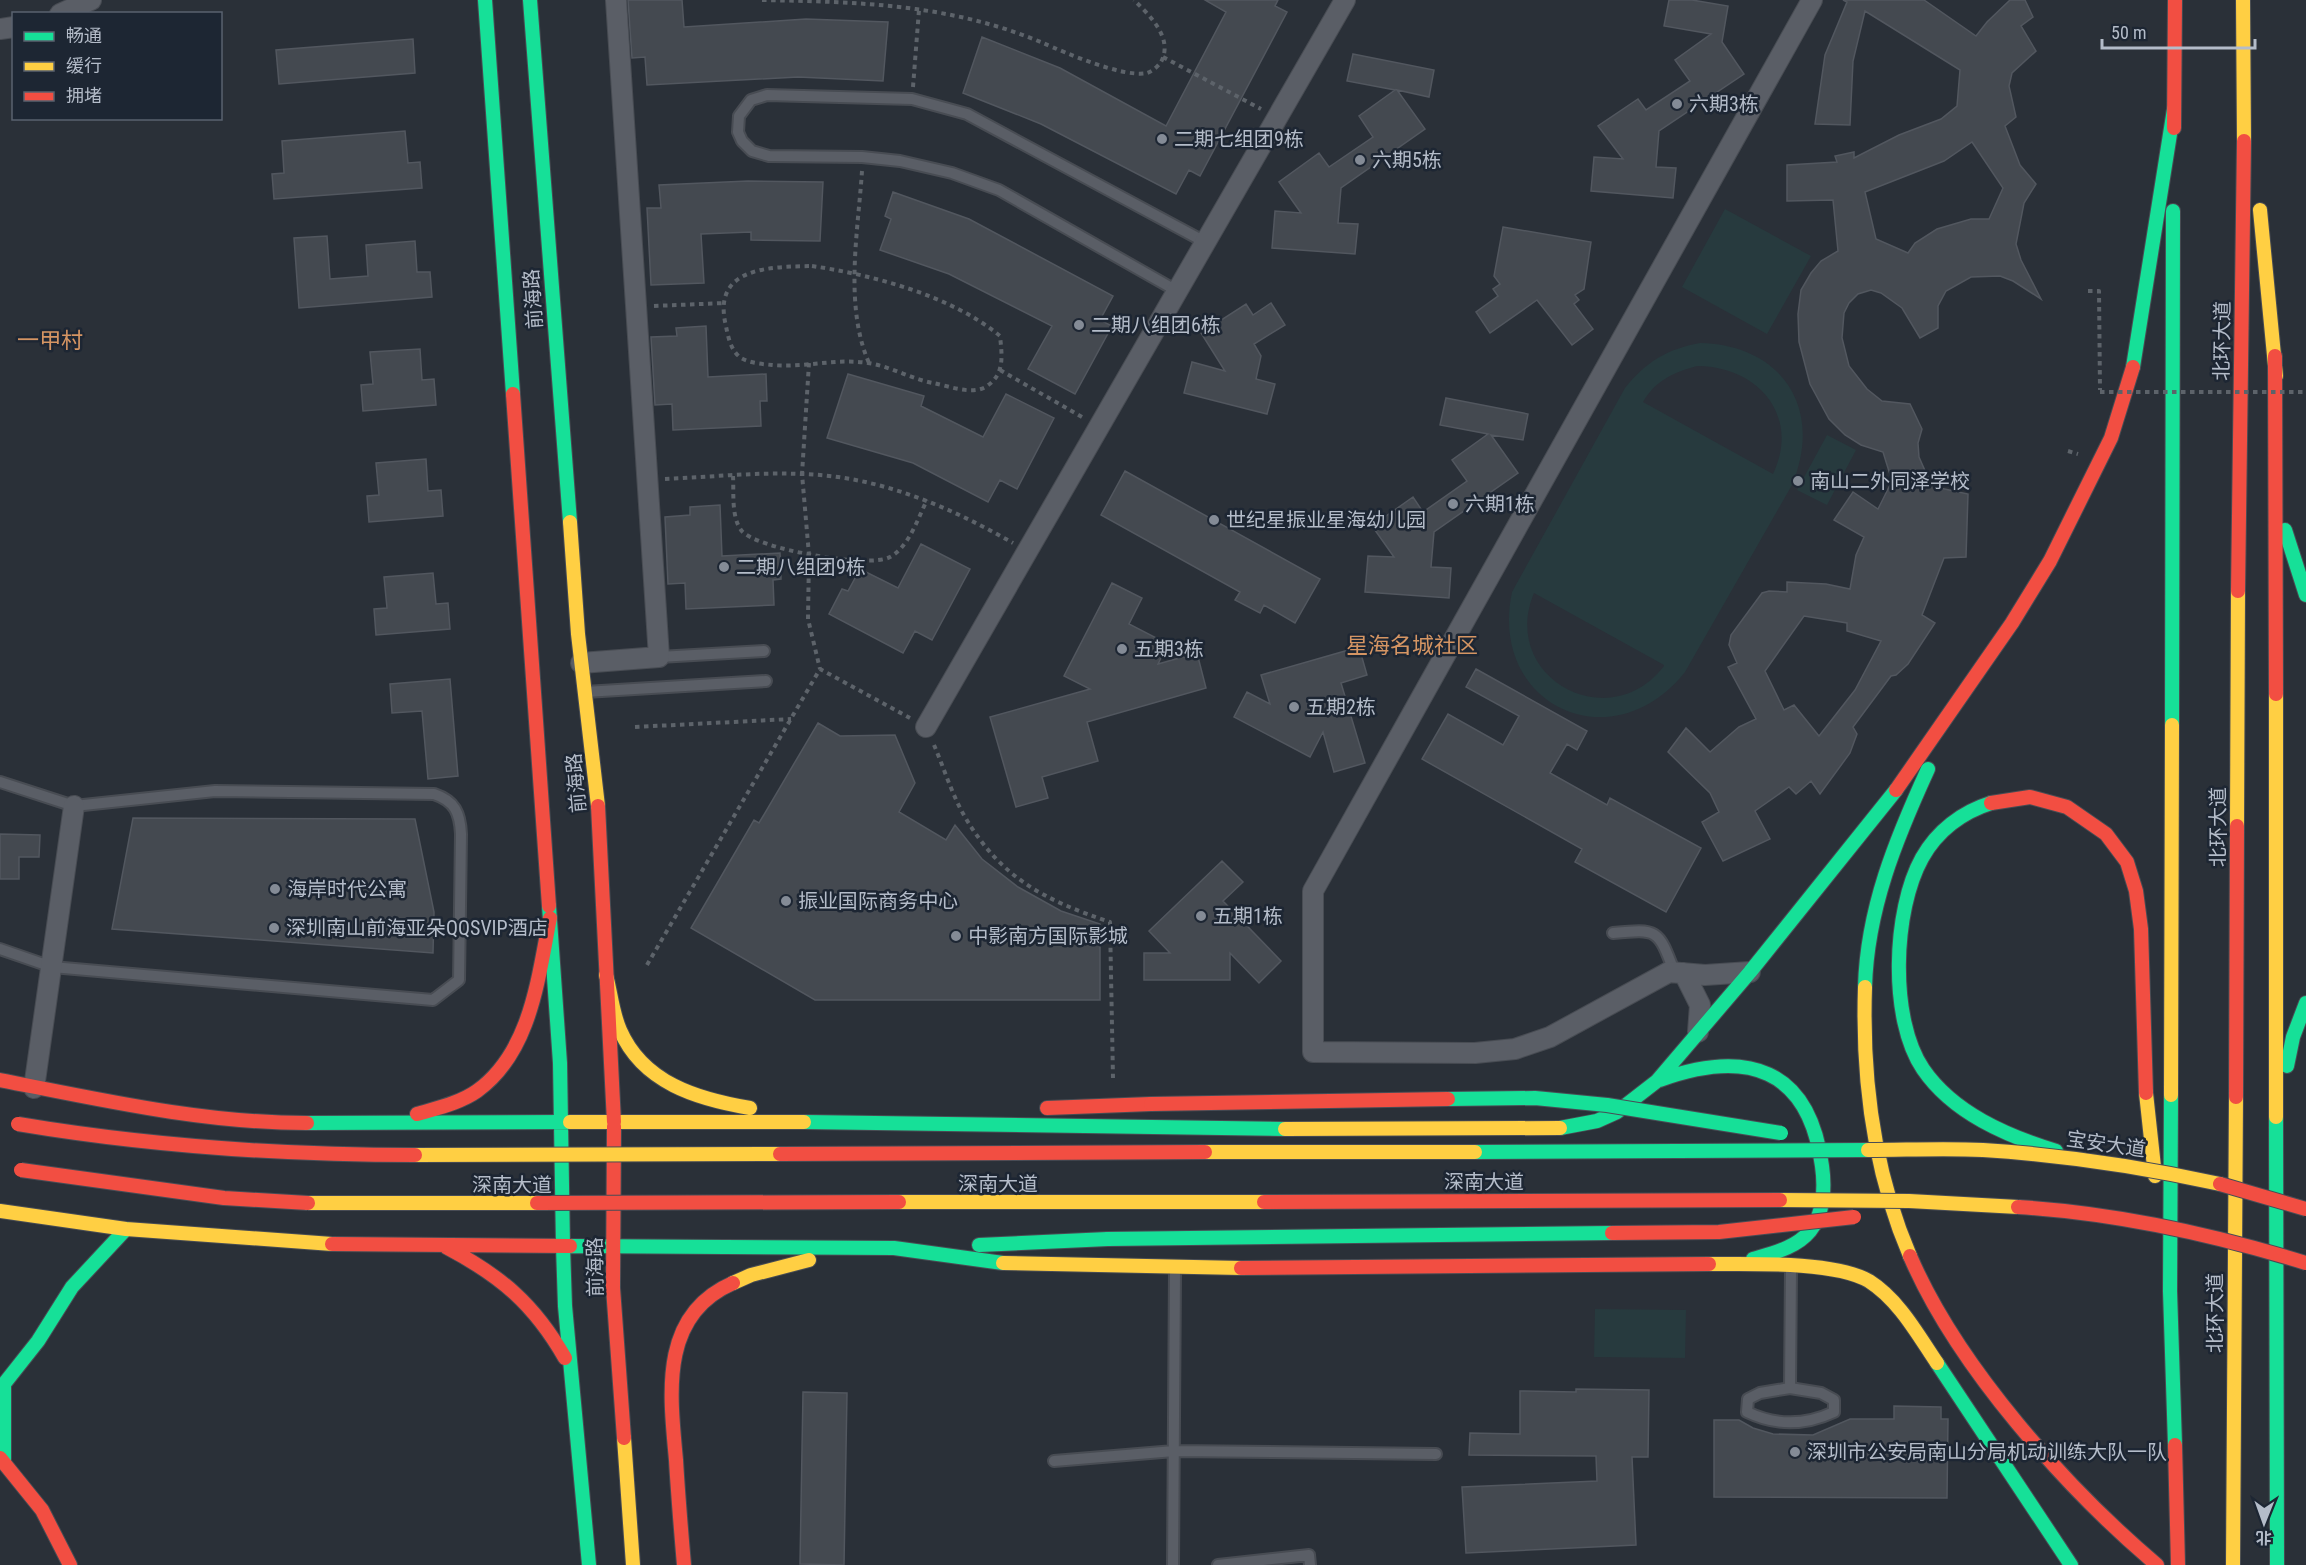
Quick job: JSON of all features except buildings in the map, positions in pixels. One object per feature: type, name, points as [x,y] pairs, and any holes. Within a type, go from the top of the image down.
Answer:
[{"type":"main road","name":"前海路","points":[[485,0],[550,918],[561,1122],[563,1246],[570,1368],[589,1565]]},
{"type":"main road","name":"前海路","points":[[530,0],[581,663],[597,783],[614,1122],[614,1288],[633,1565]]},
{"type":"main road","points":[[2175,0],[2170,1291],[2178,1565]]},
{"type":"main road","points":[[2243,0],[2246,89],[2275,356],[2283,515],[2287,541],[2306,595]]},
{"type":"main road","name":"北环大道","points":[[2233,1565],[2239,448],[2246,89]]},
{"type":"main road","points":[[0,1080],[163,1112],[265,1123],[858,1122],[1124,1129],[1547,1129],[1575,1127],[1597,1121],[1617,1112],[1657,1081],[1750,972],[1910,773],[1958,705],[2050,561],[2082,501],[2114,429],[2131,381],[2140,336],[2174,109]]},
{"type":"main road","points":[[2275,356],[2277,1565]]},
{"type":"main road","points":[[1958,705],[1905,819],[1884,876],[1869,937],[1863,989],[1867,1065],[1888,1191],[1906,1247],[1922,1282],[1967,1354],[2017,1422],[2091,1506],[2157,1565]]},
{"type":"main road","points":[[2086,1159],[2035,1146],[2001,1131],[1971,1113],[1946,1094],[1925,1071],[1913,1052],[1904,1027],[1900,1002],[1902,940],[1906,909],[1920,861],[1937,837],[1956,819],[1982,805],[2008,798],[2034,797],[2059,803],[2083,814],[2103,830],[2119,849],[2131,872],[2139,927],[2146,1107],[2170,1291]]},
{"type":"main road","points":[[338,1124],[411,1117],[454,1103],[476,1092],[494,1078],[509,1058],[522,1032],[550,918]]},
{"type":"main road","points":[[606,975],[620,1029],[633,1055],[652,1073],[676,1089],[698,1098],[738,1106],[858,1122],[1023,1110],[1151,1104],[1535,1098],[1607,1105],[1895,1149]]},
{"type":"main road","points":[[2275,1125],[2293,1037],[2306,1004]]},
{"type":"main road","points":[[1657,1081],[1694,1066],[1736,1064],[1758,1068],[1791,1088],[1812,1118],[1821,1152],[1822,1205],[1811,1229],[1791,1246],[1734,1264]]},
{"type":"main road","name":"深南大道","points":[[0,1120],[84,1136],[158,1145],[254,1152],[348,1155],[1895,1149]]},
{"type":"main road","name":"宝安大道","points":[[1895,1149],[1982,1150],[2086,1159],[2159,1171],[2306,1208]]},
{"type":"main road","name":"深南大道","points":[[15,1169],[224,1198],[318,1204],[1850,1200],[1999,1204]]},
{"type":"main road","points":[[0,1211],[126,1229],[317,1244],[894,1248],[1108,1239],[1719,1232],[1926,1209],[1999,1204],[2105,1214],[2188,1229],[2258,1247],[2306,1263]]},
{"type":"main road","points":[[70,1565],[42,1510],[1,1462],[4,1384],[38,1341],[72,1287],[126,1229]]},
{"type":"main road","points":[[446,1246],[471,1260],[531,1304],[547,1325],[570,1368]]},
{"type":"main road","points":[[684,1565],[670,1376],[675,1348],[692,1317],[713,1293],[731,1281],[791,1264],[878,1248]]},
{"type":"main road","points":[[894,1248],[1020,1265],[1175,1268],[1734,1264],[1791,1266],[1851,1274],[1869,1281],[1893,1301],[1916,1329],[2071,1565]]},
{"type":"main road","points":[[2277,1462],[2290,1531]]},
{"type":"street","points":[[64,12],[91,0]]},
{"type":"street","points":[[581,663],[659,657],[616,0]]},
{"type":"street","points":[[926,727],[1345,0]]},
{"type":"street","points":[[1750,972],[1725,975],[1679,972],[1663,975],[1550,1036],[1515,1049],[1475,1053],[1313,1052],[1313,891],[1812,0]]},
{"type":"street","points":[[34,1088],[74,806]]},
{"type":"street","points":[[1679,972],[1700,1005],[1698,1033]]},
{"type":"lane","points":[[1177,291],[999,190],[952,173],[900,160],[760,155],[742,141],[738,132],[739,116],[751,100],[767,95],[912,99],[967,114],[1205,242]]},
{"type":"lane","points":[[659,657],[764,651]]},
{"type":"lane","points":[[585,692],[766,681]]},
{"type":"lane","points":[[0,782],[74,806],[215,791],[411,792],[434,794],[445,798],[453,803],[460,823],[459,980],[433,1000],[52,967],[0,948]]},
{"type":"lane","points":[[1613,933],[1647,930],[1663,940],[1679,972]]},
{"type":"lane","points":[[1790,1388],[1791,1266],[1811,1229]]},
{"type":"lane","points":[[1173,1565],[1175,1268]]},
{"type":"lane","points":[[1790,1388],[1821,1393],[1834,1400],[1834,1412],[1806,1422],[1790,1424],[1767,1420],[1748,1412],[1748,1399],[1760,1393],[1790,1388]]},
{"type":"lane","points":[[1054,1461],[1174,1450],[1436,1454]]},
{"type":"lane","points":[[1218,1565],[1310,1556],[1310,1565]]},
{"type":"path","points":[[762,0],[874,3],[963,16],[1006,27],[1113,69],[1147,73],[1157,67],[1163,57],[1161,31],[1134,0]]},
{"type":"path","points":[[912,99],[919,10]]},
{"type":"path","points":[[1163,57],[1278,118]]},
{"type":"path","points":[[862,157],[854,309],[859,340],[869,363]]},
{"type":"path","points":[[812,266],[856,273],[921,295],[981,320],[1000,336],[1003,357],[1000,370],[986,387],[966,390],[923,381],[869,363],[809,363],[783,366],[757,363],[740,357],[729,342],[723,317],[725,303],[728,289],[743,274],[769,267],[812,266]]},
{"type":"path","points":[[2088,291],[2099,291],[2100,392],[2306,392]]},
{"type":"path","points":[[636,306],[725,303]]},
{"type":"path","points":[[647,965],[820,669],[808,619],[809,555],[802,474],[809,363]]},
{"type":"path","points":[[1000,370],[1098,426]]},
{"type":"path","points":[[647,480],[802,474],[866,482],[927,500],[1027,550]]},
{"type":"path","points":[[733,476],[735,511],[741,530],[756,540],[809,555],[870,563],[891,557],[909,538],[927,500]]},
{"type":"path","points":[[820,669],[926,727],[964,816],[994,857],[1022,883],[1048,899],[1110,922],[1113,1078]]},
{"type":"path","points":[[635,727],[792,719]]},
{"type":"green space","points":[[1725,209],[1811,256],[1767,334],[1682,287]]},
{"type":"green space","points":[[1700,343],[1729,347],[1753,355],[1774,369],[1789,386],[1799,407],[1803,431],[1801,457],[1792,485],[1685,672],[1656,699],[1624,714],[1592,717],[1562,709],[1537,691],[1519,665],[1510,632],[1512,592],[1625,388],[1641,371],[1658,358]],"holes":[[[1697,366],[1719,368],[1738,375],[1755,385],[1768,398],[1777,414],[1781,432],[1780,452],[1773,474],[1643,402],[1653,388],[1666,378]],[[1534,593],[1664,665],[1664,666],[1641,687],[1616,697],[1589,697],[1565,688],[1545,672],[1532,650],[1527,623]]]},
{"type":"green space","points":[[1827,435],[1856,450],[1827,505],[1797,490]]},
{"type":"green space","points":[[1595,1309],[1686,1310],[1685,1358],[1594,1357]]},
{"type":"traffic: fast","points":[[485,0],[513,394]]},
{"type":"traffic: fast","points":[[530,0],[570,522]]},
{"type":"traffic: fast","points":[[2133,367],[2174,109]]},
{"type":"traffic: fast","points":[[2172,725],[2173,211]]},
{"type":"traffic: fast","points":[[2285,530],[2306,595]]},
{"type":"traffic: fast","points":[[1865,987],[1867,958],[1877,902],[1895,848],[1928,769]]},
{"type":"traffic: fast","points":[[1560,1128],[1597,1121],[1617,1112],[1657,1081],[1750,972],[1896,790]]},
{"type":"traffic: fast","points":[[1991,803],[1960,817],[1943,831],[1928,848],[1912,880],[1905,906],[1899,964],[1904,1022],[1912,1048],[1923,1069],[1935,1085],[1950,1098],[1982,1121],[2019,1138],[2056,1151]]},
{"type":"traffic: fast","points":[[549,906],[560,1063],[563,1246]]},
{"type":"traffic: fast","points":[[2287,1066],[2293,1037],[2306,1003]]},
{"type":"traffic: fast","points":[[1660,1080],[1720,1066],[1746,1067],[1768,1074],[1788,1087],[1803,1106],[1815,1133],[1822,1166],[1821,1208],[1815,1224],[1798,1242],[1753,1259]]},
{"type":"traffic: fast","points":[[2171,1095],[2170,1291],[2175,1445]]},
{"type":"traffic: fast","points":[[1448,1099],[1535,1098],[1607,1105],[1781,1133]]},
{"type":"traffic: fast","points":[[2276,1117],[2277,1565]]},
{"type":"traffic: fast","points":[[307,1123],[570,1122]]},
{"type":"traffic: fast","points":[[804,1122],[1285,1129]]},
{"type":"traffic: fast","points":[[1475,1152],[1868,1150]]},
{"type":"traffic: fast","points":[[4,1463],[4,1384],[38,1341],[72,1287],[126,1229]]},
{"type":"traffic: fast","points":[[1108,1239],[1612,1233]]},
{"type":"traffic: fast","points":[[979,1245],[1108,1239]]},
{"type":"traffic: fast","points":[[563,1246],[565,1306],[589,1565]]},
{"type":"traffic: fast","points":[[570,1246],[894,1248],[1003,1263]]},
{"type":"traffic: fast","points":[[1937,1363],[2071,1565]]},
{"type":"traffic: slow","points":[[2243,0],[2244,141]]},
{"type":"traffic: slow","points":[[2260,210],[2276,376]]},
{"type":"traffic: slow","points":[[570,522],[578,634],[598,806]]},
{"type":"traffic: slow","points":[[2237,826],[2238,591]]},
{"type":"traffic: slow","points":[[2276,694],[2276,1117]]},
{"type":"traffic: slow","points":[[2171,1095],[2172,725]]},
{"type":"traffic: slow","points":[[606,975],[620,1030],[630,1048],[657,1076],[692,1093],[750,1108]]},
{"type":"traffic: slow","points":[[1865,987],[1868,1090],[1873,1124],[1887,1191],[1910,1256]]},
{"type":"traffic: slow","points":[[2146,1093],[2155,1176]]},
{"type":"traffic: slow","points":[[2233,1565],[2236,1097]]},
{"type":"traffic: slow","points":[[570,1122],[804,1122]]},
{"type":"traffic: slow","points":[[1285,1129],[1560,1128]]},
{"type":"traffic: slow","points":[[1868,1150],[1969,1149],[2013,1152],[2132,1167],[2220,1184]]},
{"type":"traffic: slow","points":[[1205,1152],[1475,1152]]},
{"type":"traffic: slow","points":[[415,1155],[780,1154]]},
{"type":"traffic: slow","points":[[1780,1200],[1909,1201],[2018,1207]]},
{"type":"traffic: slow","points":[[899,1202],[1264,1202]]},
{"type":"traffic: slow","points":[[308,1203],[537,1203]]},
{"type":"traffic: slow","points":[[0,1211],[126,1229],[332,1244]]},
{"type":"traffic: slow","points":[[733,1283],[751,1275],[809,1260]]},
{"type":"traffic: slow","points":[[1003,1263],[1241,1268]]},
{"type":"traffic: slow","points":[[1709,1264],[1814,1267],[1835,1270],[1869,1281],[1899,1308],[1937,1363]]},
{"type":"traffic: slow","points":[[624,1438],[633,1565]]},
{"type":"traffic: jam","points":[[2174,128],[2175,0]]},
{"type":"traffic: jam","points":[[2238,591],[2244,141]]},
{"type":"traffic: jam","points":[[2275,356],[2276,694]]},
{"type":"traffic: jam","points":[[1896,790],[2012,623],[2050,561],[2111,438],[2133,367]]},
{"type":"traffic: jam","points":[[513,394],[549,906]]},
{"type":"traffic: jam","points":[[1991,803],[2030,797],[2067,807],[2106,834],[2127,862],[2136,891],[2141,929],[2146,1093]]},
{"type":"traffic: jam","points":[[598,806],[614,1122]]},
{"type":"traffic: jam","points":[[2236,1097],[2237,826]]},
{"type":"traffic: jam","points":[[417,1114],[448,1105],[477,1091],[495,1075],[510,1056],[521,1035],[536,989],[550,918]]},
{"type":"traffic: jam","points":[[0,1080],[191,1115],[307,1123]]},
{"type":"traffic: jam","points":[[1151,1104],[1448,1099]]},
{"type":"traffic: jam","points":[[1047,1108],[1151,1104]]},
{"type":"traffic: jam","points":[[18,1124],[116,1138],[215,1148],[415,1155]]},
{"type":"traffic: jam","points":[[614,1126],[613,1288],[624,1438]]},
{"type":"traffic: jam","points":[[780,1154],[1205,1152]]},
{"type":"traffic: jam","points":[[21,1170],[224,1198],[308,1203]]},
{"type":"traffic: jam","points":[[2220,1184],[2306,1209]]},
{"type":"traffic: jam","points":[[1264,1202],[1780,1200]]},
{"type":"traffic: jam","points":[[537,1203],[899,1202]]},
{"type":"traffic: jam","points":[[2018,1207],[2091,1214],[2164,1226],[2306,1263]]},
{"type":"traffic: jam","points":[[1612,1233],[1719,1232],[1854,1217]]},
{"type":"traffic: jam","points":[[332,1244],[570,1246]]},
{"type":"traffic: jam","points":[[446,1247],[483,1269],[514,1293],[541,1322],[565,1358]]},
{"type":"traffic: jam","points":[[1910,1256],[1930,1298],[1956,1340],[2017,1423],[2087,1500],[2157,1565]]},
{"type":"traffic: jam","points":[[1241,1268],[1709,1264]]},
{"type":"traffic: jam","points":[[684,1565],[672,1409],[674,1359],[681,1336],[692,1315],[709,1297],[733,1283]]},
{"type":"traffic: jam","points":[[2175,1445],[2178,1565]]},
{"type":"traffic: jam","points":[[0,1458],[42,1510],[70,1565]]},
{"type":"place","name":"六期3栋","points":[[1677,104]]},
{"type":"place","name":"二期七组团9栋","points":[[1162,139]]},
{"type":"place","name":"六期5栋","points":[[1360,160]]},
{"type":"place","name":"二期八组团6栋","points":[[1079,325]]},
{"type":"place","name":"南山二外同泽学校","points":[[1798,481]]},
{"type":"place","name":"六期1栋","points":[[1453,504]]},
{"type":"place","name":"世纪星振业星海幼儿园","points":[[1214,520]]},
{"type":"place","name":"二期八组团9栋","points":[[724,567]]},
{"type":"place","name":"五期3栋","points":[[1122,649]]},
{"type":"place","name":"五期2栋","points":[[1294,707]]},
{"type":"place","name":"海岸时代公寓","points":[[275,889]]},
{"type":"place","name":"振业国际商务中心","points":[[786,901]]},
{"type":"place","name":"五期1栋","points":[[1201,916]]},
{"type":"place","name":"深圳南山前海亚朵QQSVIP酒店","points":[[274,928]]},
{"type":"place","name":"中影南方国际影城","points":[[956,936]]},
{"type":"place","name":"深圳市公安局南山分局机动训练大队一队","points":[[1795,1452]]},
{"type":"district","name":"一甲村","points":[[50,340]]},
{"type":"district","name":"星海名城社区","points":[[1412,645]]}]
